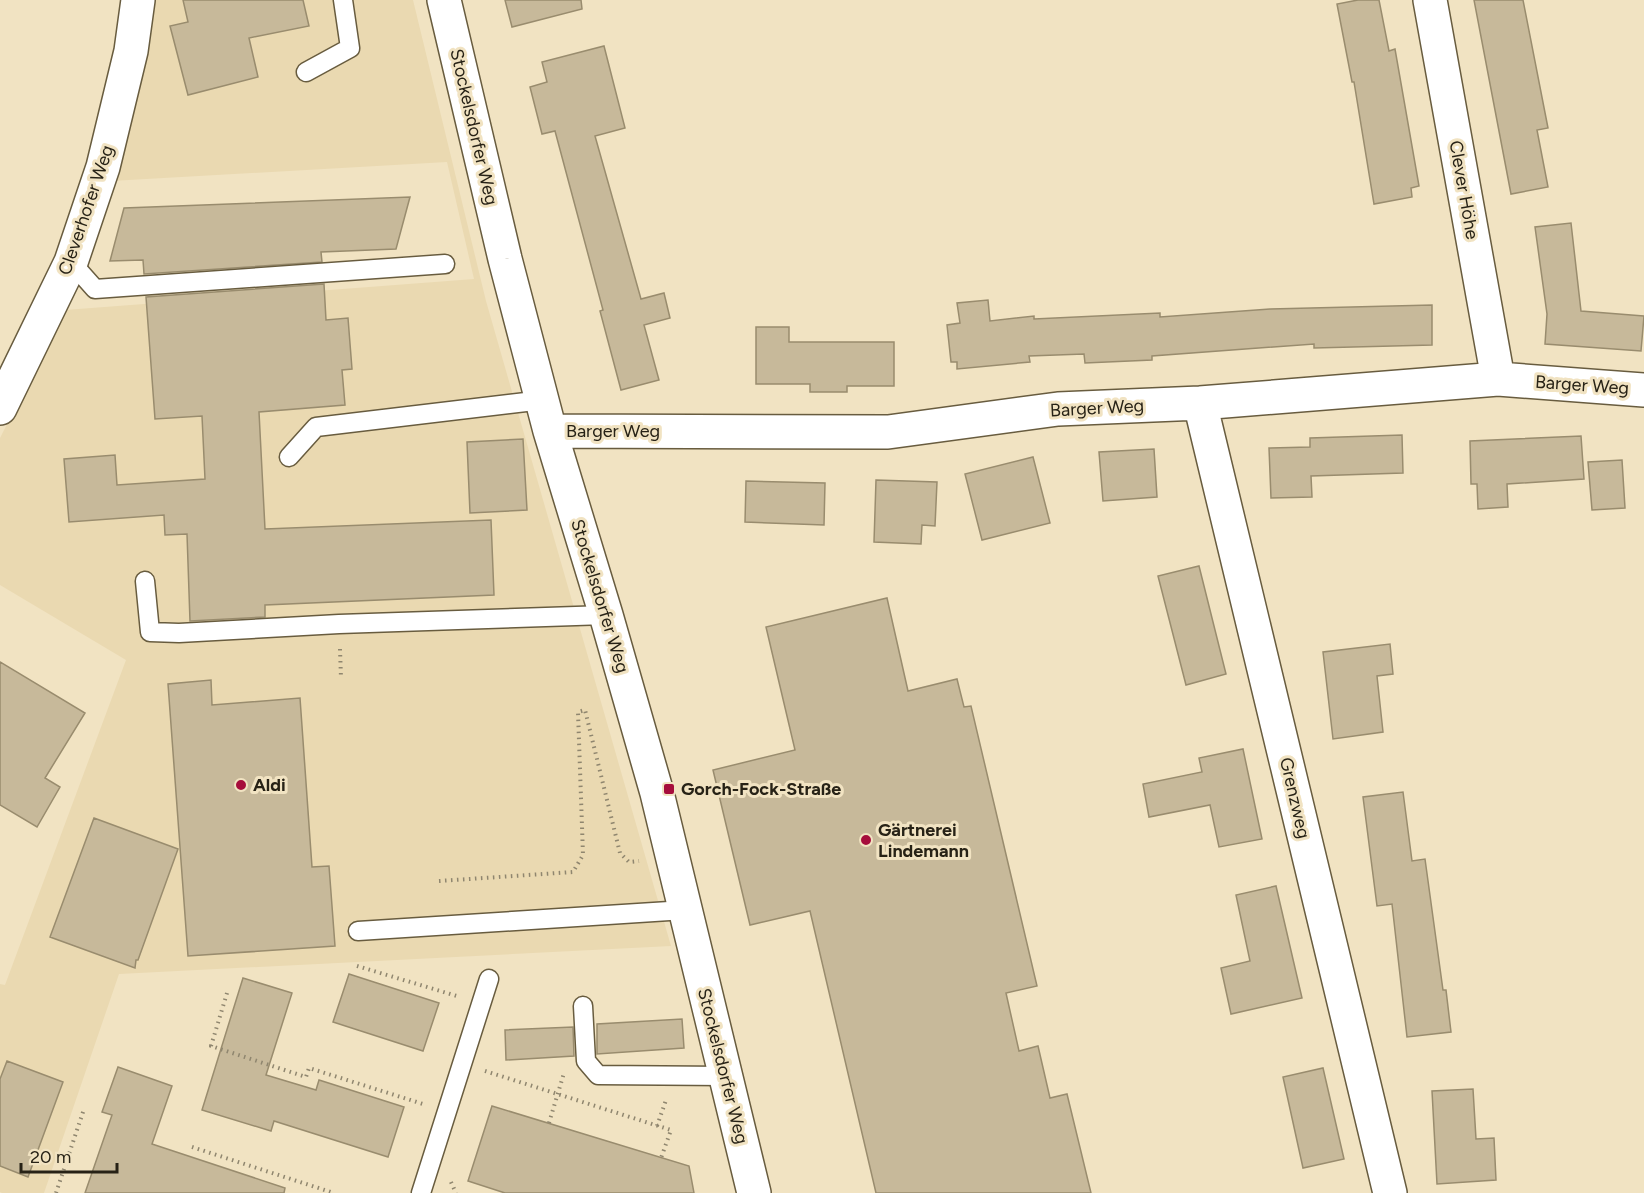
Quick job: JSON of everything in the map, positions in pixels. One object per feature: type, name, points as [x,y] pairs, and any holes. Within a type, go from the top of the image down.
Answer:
[{"type":"street","name":"Cleverhofer Weg","points":[[0,408],[71,262],[103,167],[131,51],[138,0]]},
{"type":"street","name":"Stockelsdorfer Weg","points":[[444,0],[505,259],[547,416],[657,794],[754,1193]]},
{"type":"street","name":"Clever Höhe","points":[[1430,0],[1498,379]]},
{"type":"street","name":"Barger Weg","points":[[547,416],[888,432],[1058,408],[1200,403],[1498,379],[1644,390]]},
{"type":"street","name":"Grenzweg","points":[[1200,403],[1389,1193]]},
{"type":"lane","points":[[306,72],[350,48],[343,0]]},
{"type":"lane","points":[[71,262],[94,289],[445,264]]},
{"type":"lane","points":[[289,457],[316,427],[547,416]]},
{"type":"lane","points":[[145,581],[150,632],[180,633],[339,624],[606,615]]},
{"type":"lane","points":[[358,931],[685,910]]},
{"type":"lane","points":[[421,1193],[489,979]]},
{"type":"lane","points":[[583,1006],[586,1061],[598,1074],[726,1076]]},
{"type":"path","points":[[439,881],[573,872],[583,855],[578,712],[585,710],[620,853],[630,862],[673,857]]},
{"type":"path","points":[[357,966],[482,1004]]},
{"type":"path","points":[[227,993],[211,1046],[306,1077],[309,1068],[447,1112]]},
{"type":"path","points":[[549,1124],[567,1066],[586,1061]]},
{"type":"path","points":[[482,1070],[671,1130],[661,1158]]},
{"type":"path","points":[[657,1126],[664,1105]]},
{"type":"path","points":[[56,1193],[84,1109]]},
{"type":"path","points":[[192,1147],[334,1193]]},
{"type":"path","points":[[448,1173],[456,1193]]},
{"type":"shaded area","points":[[154,0],[413,0],[486,301],[671,946],[119,974],[44,1193],[2,1193],[0,1192],[0,984],[5,985],[126,660],[0,585],[0,438],[65,310],[474,279],[447,162],[111,181]]},
{"type":"building","points":[[183,0],[303,0],[309,26],[249,38],[258,77],[188,95],[170,26],[188,22]]},
{"type":"building","points":[[505,0],[581,0],[582,9],[512,27]]},
{"type":"building","points":[[1358,0],[1379,0],[1389,51],[1395,49],[1419,186],[1411,188],[1412,197],[1374,204],[1354,82],[1352,82],[1337,4]]},
{"type":"building","points":[[1474,0],[1523,0],[1548,128],[1537,130],[1548,187],[1511,194]]},
{"type":"building","points":[[604,46],[625,128],[595,136],[641,299],[664,293],[670,318],[644,325],[659,380],[621,390],[600,311],[603,310],[555,131],[542,134],[530,87],[547,82],[542,62]]},
{"type":"building","points":[[410,197],[396,249],[321,252],[322,262],[144,274],[143,260],[110,261],[124,208]]},
{"type":"building","points":[[1571,223],[1581,311],[1644,316],[1641,351],[1545,344],[1547,314],[1535,227]]},
{"type":"building","points":[[324,284],[326,320],[348,318],[352,369],[342,370],[345,405],[259,412],[265,529],[491,520],[494,595],[265,605],[265,617],[190,621],[187,534],[165,535],[164,515],[69,522],[64,459],[115,455],[117,485],[205,479],[202,416],[155,419],[146,297]]},
{"type":"building","points":[[988,300],[990,321],[1034,316],[1034,319],[1160,313],[1160,317],[1270,309],[1432,305],[1432,345],[1314,348],[1314,344],[1152,356],[1152,360],[1085,363],[1084,354],[1029,356],[1030,362],[957,369],[957,362],[951,362],[947,325],[960,323],[957,303]]},
{"type":"building","points":[[756,327],[789,327],[789,342],[894,342],[894,386],[847,386],[847,392],[810,392],[810,384],[756,384]]},
{"type":"building","points":[[1402,435],[1403,473],[1311,476],[1312,497],[1271,498],[1269,448],[1310,447],[1310,438]]},
{"type":"building","points":[[1581,436],[1584,479],[1507,484],[1508,507],[1478,509],[1477,484],[1471,484],[1470,441]]},
{"type":"building","points":[[523,439],[527,510],[470,513],[467,442]]},
{"type":"building","points":[[1154,449],[1157,497],[1103,501],[1099,452]]},
{"type":"building","points":[[1033,457],[1050,523],[982,540],[965,474]]},
{"type":"building","points":[[1622,460],[1625,508],[1592,510],[1588,462]]},
{"type":"building","points":[[876,480],[937,482],[935,526],[922,525],[921,544],[874,542]]},
{"type":"building","points":[[746,481],[825,483],[824,525],[745,522]]},
{"type":"building","points":[[1199,566],[1226,674],[1186,685],[1158,576]]},
{"type":"building","name":"Gärtnerei Lindemann","points":[[887,598],[908,691],[957,679],[964,707],[971,706],[1037,986],[1006,993],[1019,1051],[1038,1046],[1050,1098],[1067,1094],[1091,1193],[876,1193],[810,911],[750,925],[713,770],[795,750],[766,627]]},
{"type":"building","points":[[1390,644],[1393,674],[1377,676],[1383,732],[1333,739],[1323,652]]},
{"type":"building","points":[[0,662],[85,713],[45,778],[60,787],[37,827],[0,805]]},
{"type":"building","name":"Aldi","points":[[211,680],[212,705],[300,698],[312,867],[329,866],[335,946],[188,956],[168,684]]},
{"type":"building","points":[[1243,749],[1262,839],[1219,847],[1210,805],[1149,817],[1143,784],[1202,772],[1199,758]]},
{"type":"building","points":[[1403,792],[1412,861],[1425,859],[1451,1032],[1407,1037],[1392,904],[1377,906],[1363,797]]},
{"type":"building","points":[[94,818],[178,849],[135,968],[50,937]]},
{"type":"building","points":[[1276,886],[1302,998],[1231,1014],[1221,968],[1250,961],[1236,895]]},
{"type":"building","points":[[349,974],[439,1003],[423,1051],[333,1022]]},
{"type":"building","points":[[243,978],[292,993],[266,1075],[316,1090],[319,1080],[404,1107],[388,1157],[274,1121],[271,1131],[202,1110]]},
{"type":"building","points":[[682,1019],[684,1048],[597,1054],[597,1024]]},
{"type":"building","points":[[573,1027],[574,1056],[506,1060],[505,1030]]},
{"type":"building","points":[[7,1061],[63,1082],[28,1177],[0,1166],[0,1079]]},
{"type":"building","points":[[118,1067],[172,1086],[152,1144],[285,1188],[284,1193],[85,1193],[112,1115],[102,1112]]},
{"type":"building","points":[[1323,1068],[1344,1159],[1303,1168],[1283,1077]]},
{"type":"building","points":[[1473,1089],[1476,1139],[1494,1138],[1496,1180],[1437,1184],[1432,1091]]},
{"type":"building","points":[[492,1106],[689,1166],[694,1193],[505,1193],[468,1181]]},
{"type":"place","name":"Aldi","points":[[241,785]]},
{"type":"place","name":"Gorch-Fock-Straße","points":[[669,789]]},
{"type":"place","name":"Gärtnerei Lindemann","points":[[866,840]]}]
